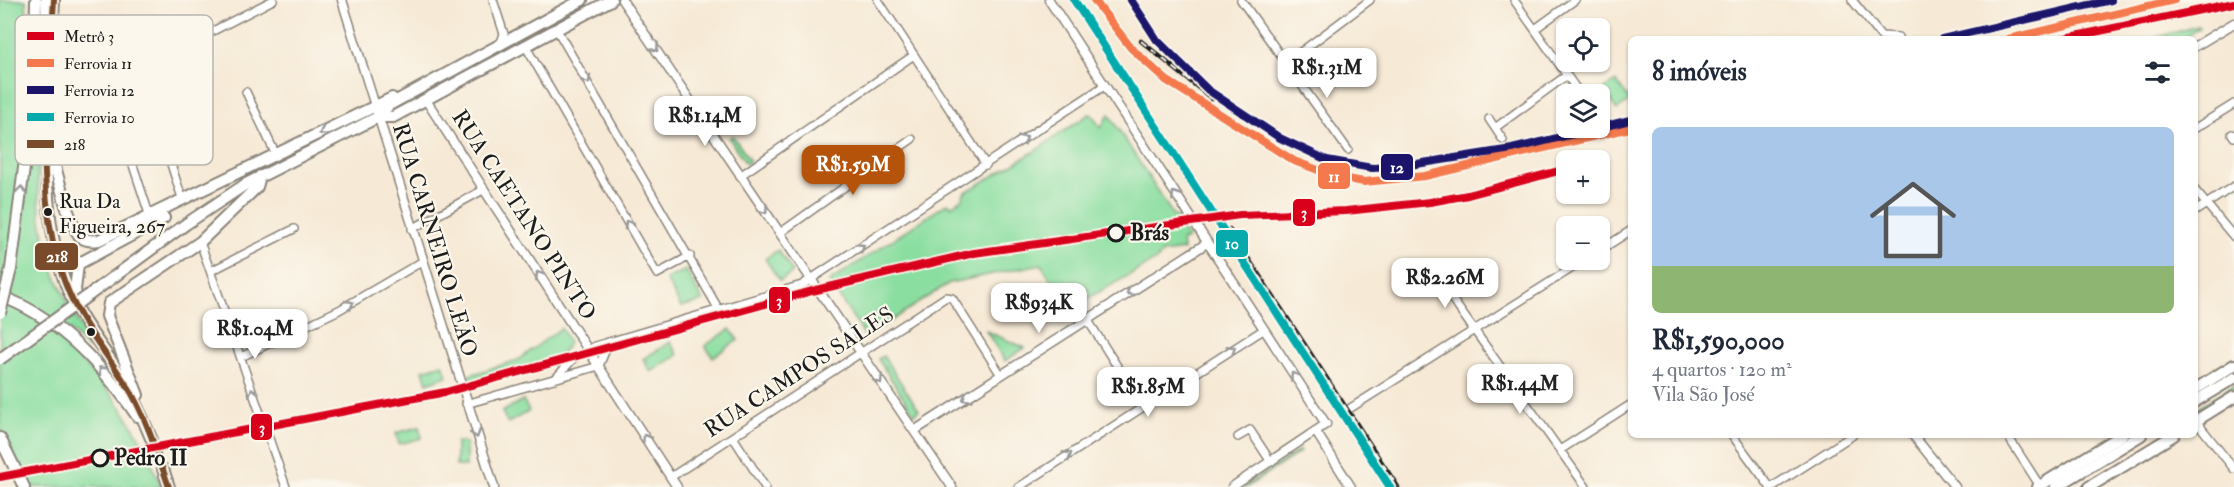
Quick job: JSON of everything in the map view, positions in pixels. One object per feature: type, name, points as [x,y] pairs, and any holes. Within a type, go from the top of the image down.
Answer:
[{"type":"main road","points":[[36,0],[36,15]]},
{"type":"main road","points":[[55,165],[81,237],[94,241],[110,237],[276,155],[377,112],[418,87],[582,0]]},
{"type":"main road","points":[[377,112],[393,117],[611,0]]},
{"type":"main road","points":[[522,33],[526,47]]},
{"type":"main road","points":[[0,359],[163,240],[246,184],[418,87]]},
{"type":"main road","name":"RUA CAETANO PINTO","points":[[418,87],[426,100]]},
{"type":"main road","points":[[0,313],[11,269],[24,165]]},
{"type":"main road","points":[[0,296],[31,309],[65,334],[118,388],[150,436],[140,410],[69,292],[54,243],[49,204],[48,165]]},
{"type":"main road","points":[[140,410],[137,393],[107,316],[109,303],[200,242],[257,187],[260,176]]},
{"type":"main road","points":[[81,315],[75,290],[78,264],[222,188],[246,184]]},
{"type":"main road","points":[[94,241],[96,254]]},
{"type":"main road","points":[[2198,388],[2234,365]]},
{"type":"main road","points":[[2198,400],[2234,378]]},
{"type":"main road","points":[[2198,419],[2234,397]]},
{"type":"main road","points":[[0,438],[24,487]]},
{"type":"main road","points":[[2039,486],[2117,438]]},
{"type":"main road","points":[[2056,487],[2136,438]]},
{"type":"main road","points":[[2090,487],[2169,438]]},
{"type":"main road","points":[[163,469],[169,487]]},
{"type":"street","points":[[213,31],[273,0]]},
{"type":"street","name":"RUA CARNEIRO LEÃO","points":[[342,0],[411,229],[494,487]]},
{"type":"street","points":[[493,0],[504,34],[500,45]]},
{"type":"street","points":[[622,0],[952,487]]},
{"type":"street","points":[[878,0],[986,165]]},
{"type":"street","points":[[1049,0],[1326,424],[1232,487]]},
{"type":"street","points":[[1241,0],[1347,150]]},
{"type":"street","points":[[1287,63],[1370,0]]},
{"type":"street","points":[[1514,0],[1573,84]]},
{"type":"street","points":[[1535,29],[1575,0]]},
{"type":"street","points":[[1852,0],[1881,36]]},
{"type":"street","points":[[2198,45],[2234,23]]},
{"type":"street","points":[[557,30],[690,256],[718,308]]},
{"type":"street","points":[[526,47],[657,274],[690,256]]},
{"type":"street","points":[[740,176],[914,55]]},
{"type":"street","points":[[1495,128],[1567,75]]},
{"type":"street","points":[[555,379],[573,358],[588,349],[718,308],[792,289],[812,279],[1104,86]]},
{"type":"street","points":[[246,92],[276,155]]},
{"type":"street","name":"RUA CAETANO PINTO","points":[[426,100],[677,487]]},
{"type":"street","points":[[2198,126],[2234,104]]},
{"type":"street","points":[[1489,119],[1503,140]]},
{"type":"street","points":[[780,233],[912,139]]},
{"type":"street","points":[[133,165],[150,217]]},
{"type":"street","points":[[171,165],[183,201]]},
{"type":"street","points":[[2198,210],[2234,186]]},
{"type":"street","points":[[411,229],[483,190]]},
{"type":"street","points":[[2198,194],[2234,237]]},
{"type":"street","points":[[211,271],[294,229]]},
{"type":"street","points":[[1610,244],[1628,232]]},
{"type":"street","points":[[200,242],[286,487]]},
{"type":"street","points":[[914,431],[1207,243]]},
{"type":"street","points":[[241,357],[320,320],[423,261]]},
{"type":"street","points":[[1349,409],[1569,270]]},
{"type":"street","points":[[1435,275],[1586,487]]},
{"type":"street","name":"RUA CAMPOS SALES","points":[[671,477],[946,297],[952,298],[1001,375]]},
{"type":"street","points":[[1087,319],[1143,407]]},
{"type":"street","points":[[1019,487],[1263,330]]},
{"type":"street","points":[[466,404],[599,366],[609,342]]},
{"type":"street","points":[[1560,450],[1628,406]]},
{"type":"street","points":[[2198,425],[2234,469]]},
{"type":"street","points":[[1238,437],[1250,430],[1270,462]]},
{"type":"street","points":[[1316,432],[1352,487]]},
{"type":"street","points":[[733,437],[765,487]]},
{"type":"street","points":[[1734,438],[1771,487],[1848,438]]},
{"type":"street","points":[[1915,438],[1955,487]]},
{"type":"street","points":[[2009,438],[2039,486]]},
{"type":"green space","points":[[0,0],[26,0],[27,15],[15,15],[15,165],[38,165],[41,221],[51,264],[91,346],[88,348],[70,330],[60,339],[108,390],[132,424],[152,463],[161,487],[31,487],[0,427]]},
{"type":"green space","points":[[2198,26],[2199,28],[2187,36],[2161,36]]},
{"type":"green space","points":[[1616,81],[1628,98],[1628,102],[1617,110],[1610,100],[1610,85]]},
{"type":"green space","points":[[1089,114],[1101,128],[1109,114],[1174,217],[1179,217],[1180,226],[1187,237],[1187,240],[1182,240],[1183,250],[1162,253],[1158,259],[1081,302],[1073,316],[1041,264],[949,283],[866,337],[829,282],[948,203],[951,206],[963,198],[964,193],[1032,153]]},
{"type":"green space","points":[[733,136],[750,161],[746,164],[729,138]]},
{"type":"green space","points":[[778,250],[793,272],[780,281],[765,259]]},
{"type":"green space","points":[[686,270],[703,301],[681,307],[666,279]]},
{"type":"green space","points":[[561,328],[569,343],[558,359],[469,382],[467,376],[518,360]]},
{"type":"green space","points":[[730,329],[738,340],[713,357],[705,346]]},
{"type":"green space","points":[[986,331],[1025,348],[1005,361]]},
{"type":"green space","points":[[670,342],[678,355],[651,372],[643,359]]},
{"type":"green space","points":[[883,356],[919,410],[914,414],[878,359]]},
{"type":"green space","points":[[443,364],[447,376],[427,383],[423,370]]},
{"type":"green space","points":[[2234,385],[2234,389],[2203,409],[2200,406]]},
{"type":"green space","points":[[523,400],[529,411],[508,423],[502,412]]},
{"type":"green space","points":[[419,427],[422,438],[399,444],[396,433]]},
{"type":"green space","points":[[456,442],[466,443],[466,466],[456,466]]},
{"type":"green space","points":[[1299,450],[1300,452],[1247,487],[1243,487]]},
{"type":"tunnel","points":[[151,438],[163,469]]},
{"type":"railway","points":[[1141,41],[1212,99]]},
{"type":"railway","points":[[1229,229],[1398,487]]},
{"type":"metro line","name":"3","points":[[2075,36],[2234,3]]},
{"type":"metro line","name":"3","points":[[0,477],[446,392],[812,291],[974,253],[1240,215],[1346,211],[1430,202],[1468,195],[1556,172]]},
{"type":"rail line","name":"10","points":[[1074,0],[1390,487]]},
{"type":"rail line","name":"11","points":[[1094,0],[1131,48],[1166,80],[1294,161],[1337,177],[1364,182],[1425,176],[1628,128]]},
{"type":"rail line","name":"12","points":[[1131,0],[1157,40],[1208,90],[1280,138],[1327,160],[1372,168],[1397,167],[1512,149],[1628,120]]},
{"type":"rail line","name":"12","points":[[1955,36],[2111,0]]},
{"type":"rail line","name":"11","points":[[2021,36],[2174,0]]},
{"type":"transit line","name":"218","points":[[53,15],[54,0]]},
{"type":"transit line","name":"218","points":[[45,165],[49,223],[57,258],[69,293],[75,307],[138,405],[169,487]]},
{"type":"place","name":"Rua Da Figueira, 267","points":[[48,212]]},
{"type":"place","name":"Brás","points":[[1116,233]]},
{"type":"place","name":"Pedro II","points":[[100,458]]}]
